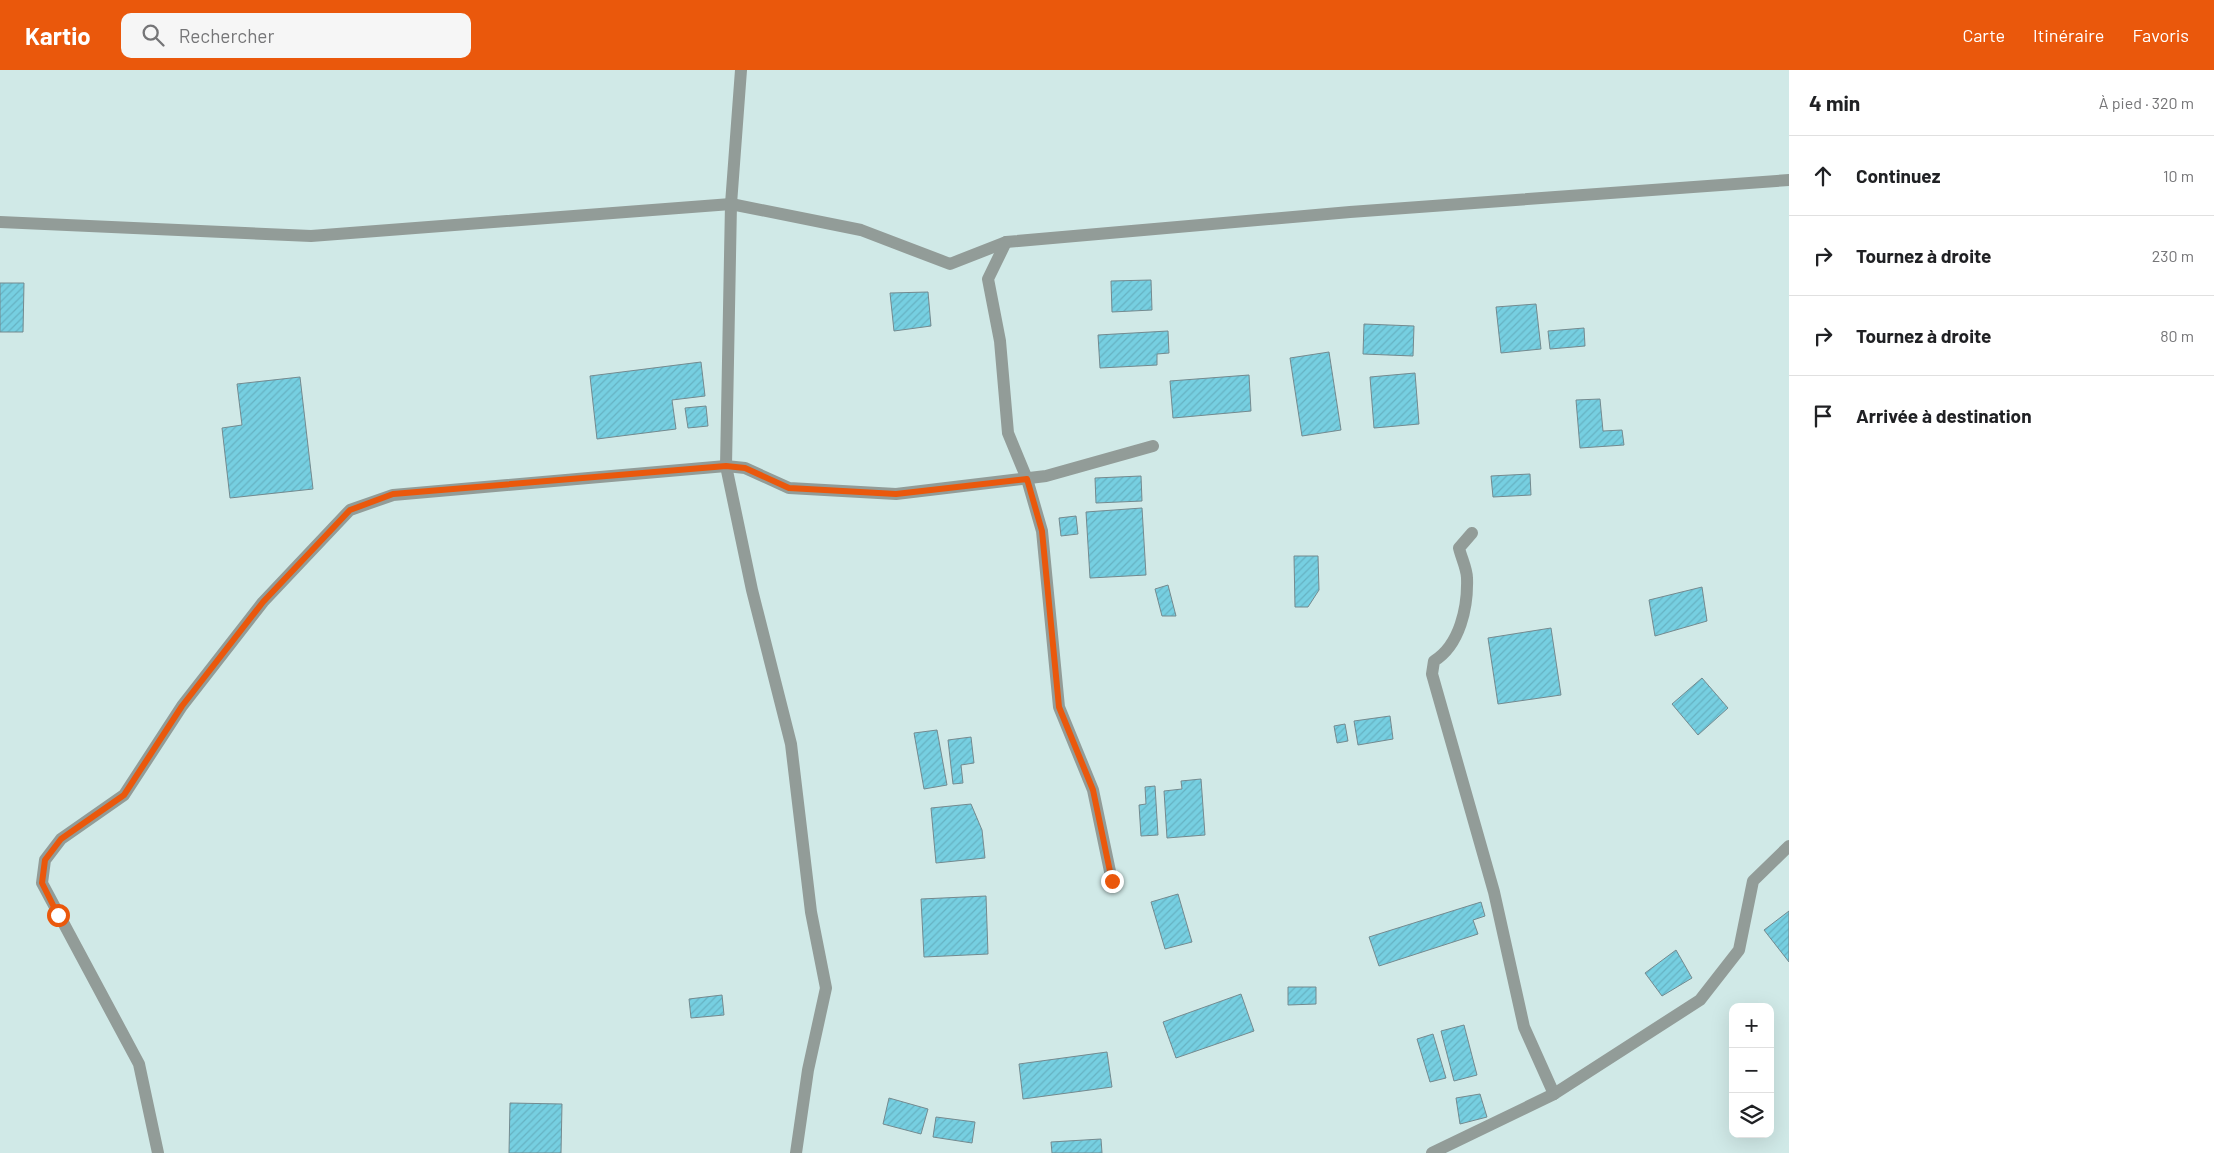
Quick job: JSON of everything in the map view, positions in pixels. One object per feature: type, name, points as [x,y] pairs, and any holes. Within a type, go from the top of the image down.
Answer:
[{"type":"street","points":[[741,70],[731,204],[726,466],[752,590],[791,744],[811,912],[826,988],[808,1070],[796,1153]]},
{"type":"street","points":[[0,222],[311,236],[731,204],[861,230],[950,264],[1006,242],[1350,212],[1789,180]]},
{"type":"street","points":[[1006,242],[988,279],[1000,341],[1008,433],[1027,479],[1042,531],[1059,707],[1093,790],[1112,881]]},
{"type":"street","points":[[158,1153],[139,1064],[42,883],[45,860],[61,839],[124,795],[182,706],[257,610],[350,510],[393,494],[726,466],[745,468],[789,488],[896,494],[1046,476],[1153,446]]},
{"type":"street","points":[[1472,533],[1459,548],[1467,577],[1464,617],[1445,654],[1434,660],[1432,674],[1494,892],[1524,1026],[1554,1094]]},
{"type":"street","points":[[1432,1153],[1554,1094],[1700,1000],[1739,950],[1753,881],[1789,846]]},
{"type":"building","points":[[1151,280],[1152,310],[1112,312],[1111,281]]},
{"type":"building","points":[[0,283],[24,283],[23,332],[0,332]]},
{"type":"building","points":[[928,292],[931,326],[894,331],[890,293]]},
{"type":"building","points":[[1536,304],[1541,349],[1501,353],[1496,307]]},
{"type":"building","points":[[1364,324],[1414,326],[1413,356],[1363,354]]},
{"type":"building","points":[[1584,328],[1585,346],[1550,349],[1548,331]]},
{"type":"building","points":[[1168,331],[1169,353],[1157,354],[1157,365],[1100,368],[1098,335]]},
{"type":"building","points":[[1329,352],[1341,430],[1302,436],[1290,358]]},
{"type":"building","points":[[701,362],[705,396],[672,400],[676,429],[597,439],[590,376]]},
{"type":"building","points":[[1415,373],[1419,424],[1374,428],[1370,377]]},
{"type":"building","points":[[1249,375],[1251,411],[1173,418],[1170,381]]},
{"type":"building","points":[[300,377],[313,489],[230,498],[222,428],[242,425],[237,384]]},
{"type":"building","points":[[1600,399],[1603,431],[1622,430],[1624,445],[1580,448],[1576,400]]},
{"type":"building","points":[[706,406],[708,426],[688,428],[685,408]]},
{"type":"building","points":[[1530,474],[1531,495],[1493,497],[1491,476]]},
{"type":"building","points":[[1141,476],[1142,501],[1096,503],[1095,478]]},
{"type":"building","points":[[1142,508],[1146,575],[1090,578],[1086,512]]},
{"type":"building","points":[[1076,516],[1078,534],[1061,536],[1059,518]]},
{"type":"building","points":[[1294,556],[1318,556],[1319,590],[1308,607],[1295,607]]},
{"type":"building","points":[[1168,585],[1176,616],[1162,616],[1155,589]]},
{"type":"building","points":[[1702,587],[1707,621],[1655,636],[1649,600]]},
{"type":"building","points":[[1551,628],[1561,695],[1498,704],[1488,638]]},
{"type":"building","points":[[1702,678],[1728,708],[1698,735],[1672,704]]},
{"type":"building","points":[[1390,716],[1393,739],[1358,745],[1354,721]]},
{"type":"building","points":[[1345,724],[1348,741],[1337,743],[1334,726]]},
{"type":"building","points":[[937,730],[947,785],[924,789],[914,733]]},
{"type":"building","points":[[971,737],[974,763],[961,765],[963,783],[953,784],[948,740]]},
{"type":"building","points":[[1201,779],[1205,835],[1167,838],[1164,791],[1182,789],[1181,781]]},
{"type":"building","points":[[1155,786],[1158,835],[1141,836],[1139,805],[1146,804],[1145,787]]},
{"type":"building","points":[[971,804],[982,830],[985,858],[936,863],[931,808]]},
{"type":"building","points":[[1178,894],[1192,942],[1165,949],[1151,902]]},
{"type":"building","points":[[986,896],[988,954],[924,957],[921,899]]},
{"type":"building","points":[[1481,902],[1485,916],[1473,920],[1478,934],[1379,966],[1369,937]]},
{"type":"building","points":[[1789,911],[1789,962],[1764,930]]},
{"type":"building","points":[[1676,950],[1692,978],[1662,996],[1645,973]]},
{"type":"building","points":[[1288,987],[1316,987],[1316,1004],[1288,1005]]},
{"type":"building","points":[[1241,994],[1254,1031],[1176,1058],[1163,1022]]},
{"type":"building","points":[[722,995],[724,1015],[691,1018],[689,999]]},
{"type":"building","points":[[1464,1025],[1477,1075],[1454,1081],[1441,1031]]},
{"type":"building","points":[[1433,1034],[1446,1078],[1430,1082],[1417,1039]]},
{"type":"building","points":[[1107,1052],[1112,1087],[1023,1099],[1019,1064]]},
{"type":"building","points":[[1480,1094],[1487,1117],[1460,1124],[1456,1098]]},
{"type":"building","points":[[889,1098],[928,1109],[921,1134],[883,1124]]},
{"type":"building","points":[[510,1103],[562,1104],[561,1153],[509,1153]]},
{"type":"building","points":[[936,1117],[975,1122],[972,1143],[933,1137]]},
{"type":"building","points":[[1101,1139],[1102,1153],[1052,1153],[1051,1142]]},
{"type":"route","points":[[58,915],[42,883],[45,860],[61,839],[124,795],[182,706],[263,602],[350,510],[393,494],[726,466],[745,468],[789,488],[896,494],[1027,479],[1042,531],[1059,707],[1093,790],[1112,881]]}]
